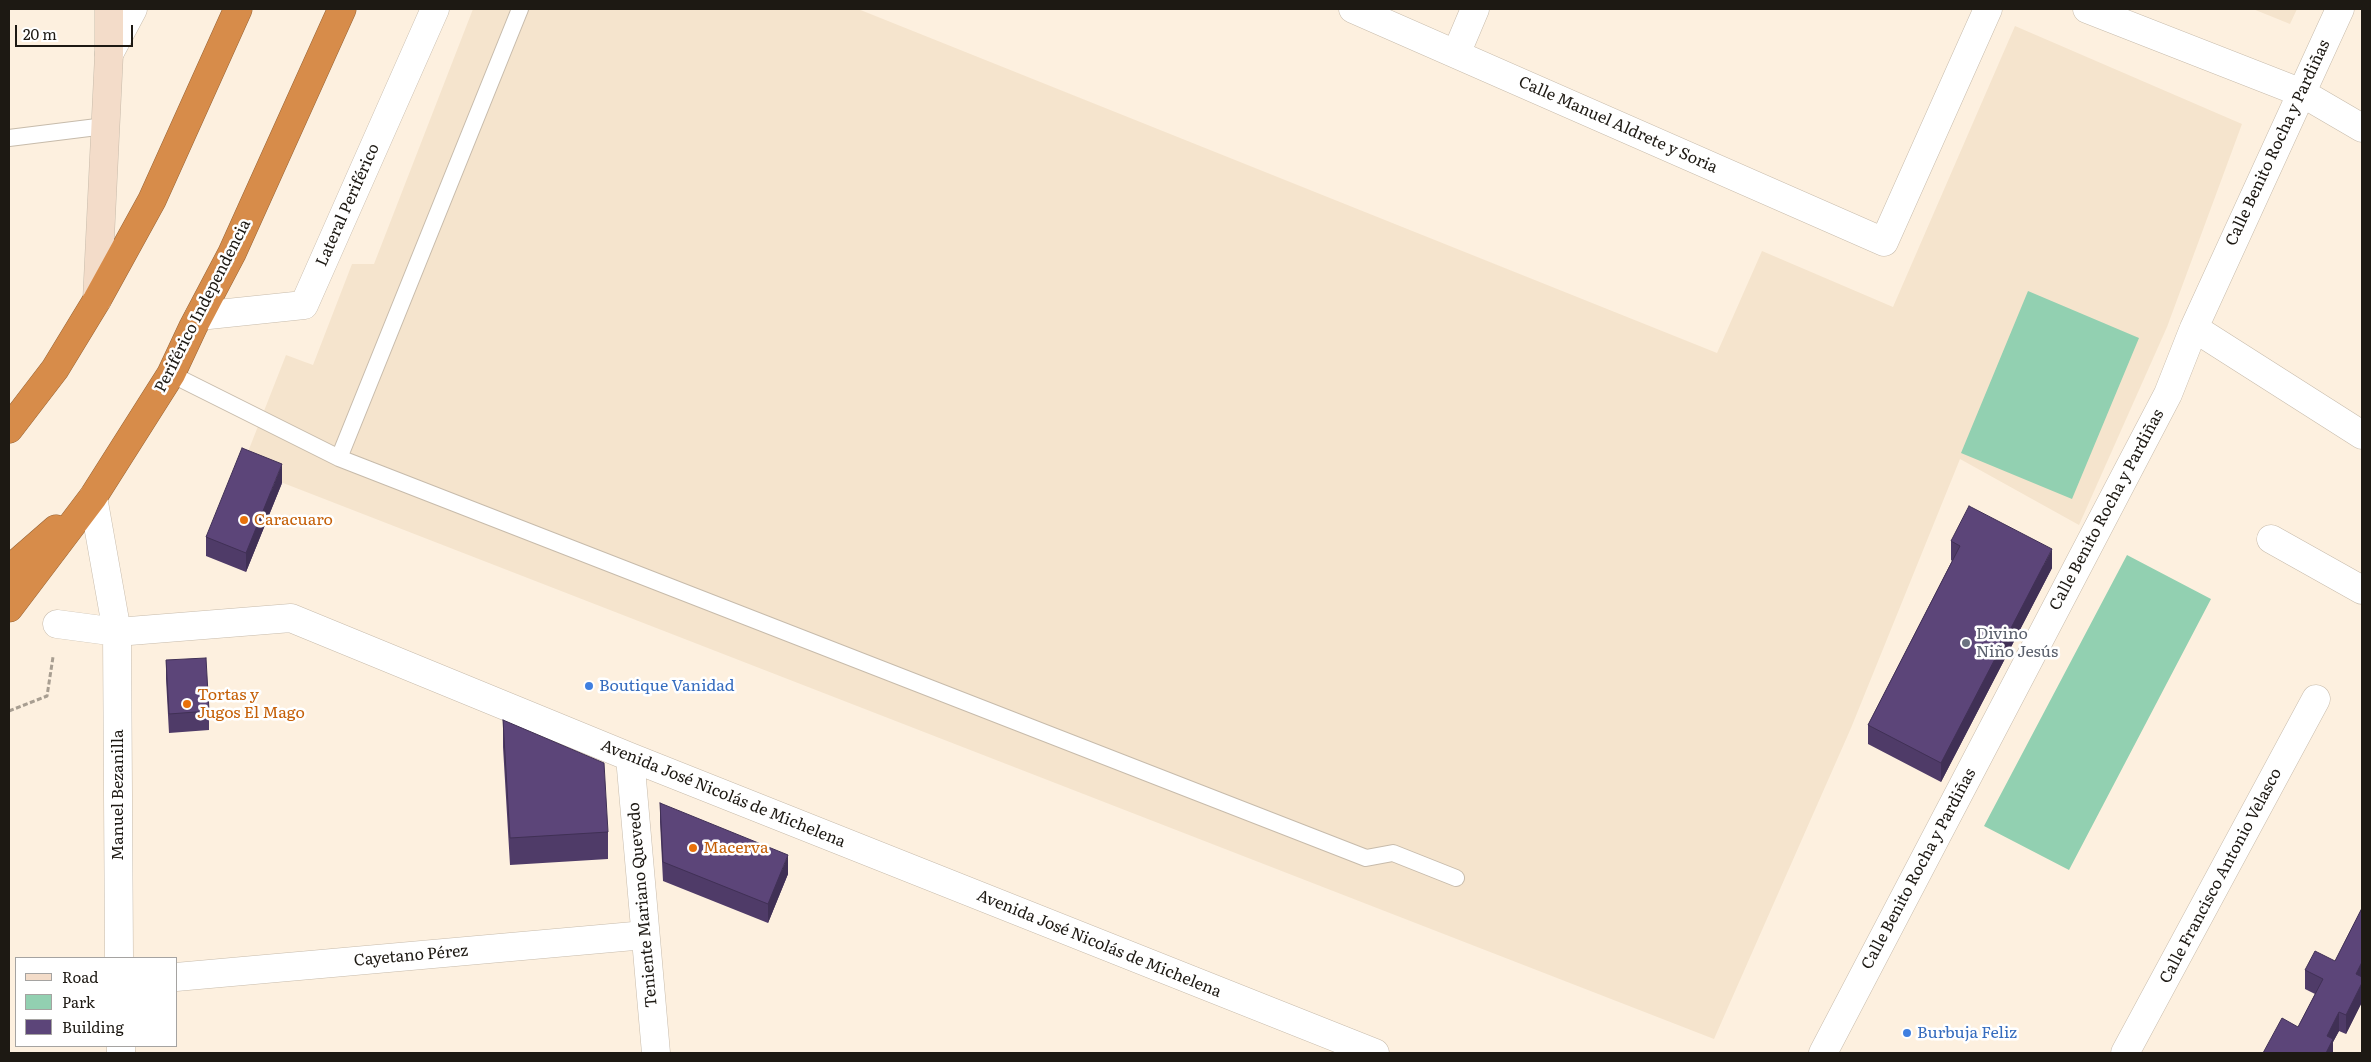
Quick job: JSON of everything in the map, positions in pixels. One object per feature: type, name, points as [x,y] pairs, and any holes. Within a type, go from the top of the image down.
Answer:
[{"type":"highway","points":[[9,429],[55,369],[97,300],[152,200],[238,9]]},
{"type":"highway","name":"Periférico Independencia","points":[[9,608],[19,577],[93,497],[171,374],[232,253],[342,9]]},
{"type":"street","points":[[97,300],[109,9]]},
{"type":"street","points":[[108,54],[133,9]]},
{"type":"street","name":"Lateral Periférico","points":[[199,316],[304,305],[435,9]]},
{"type":"street","name":"Calle Manuel Aldrete y Soria","points":[[1353,9],[1884,242],[1988,9]]},
{"type":"street","points":[[1456,54],[1475,9]]},
{"type":"street","points":[[2087,9],[2302,93],[2362,128]]},
{"type":"street","name":"Calle Benito Rocha y Pardiñas","points":[[1823,1053],[2168,394],[2194,328],[2340,9]]},
{"type":"street","points":[[2194,328],[2362,435]]},
{"type":"street","name":"Manuel Bezanilla","points":[[93,497],[117,632],[119,957]]},
{"type":"street","points":[[2271,539],[2362,590]]},
{"type":"street","name":"Avenida José Nicolás de Michelena","points":[[57,624],[117,632],[292,618],[630,757],[1375,1053]]},
{"type":"street","name":"Calle Francisco Antonio Velasco","points":[[2125,1053],[2316,699]]},
{"type":"street","name":"Teniente Mariano Quevedo","points":[[630,757],[656,1053]]},
{"type":"street","name":"Cayetano Pérez","points":[[178,977],[645,935]]},
{"type":"lane","points":[[339,458],[520,9]]},
{"type":"lane","points":[[9,138],[105,126]]},
{"type":"lane","points":[[171,374],[339,458],[1366,858],[1393,853],[1456,878]]},
{"type":"path","points":[[9,711],[48,696],[57,624]]},
{"type":"shaded area","points":[[473,9],[858,9],[1717,353],[1762,251],[1893,307],[2015,26],[2242,124],[2167,327],[2079,525],[1960,459],[1851,728],[1714,1039],[242,467],[286,355],[313,365],[352,264],[374,264]]},
{"type":"shaded area","points":[[2253,9],[2297,9],[2290,24]]},
{"type":"green space","points":[[2028,291],[2139,338],[2072,499],[1961,453]]},
{"type":"green space","points":[[2127,555],[2211,599],[2069,870],[1984,826]]},
{"type":"building","name":"Caracuaro","points":[[242,448],[282,464],[246,553],[206,537]]},
{"type":"building","name":"Divino Niño Jesús","points":[[1969,506],[2052,549],[1941,763],[1868,725],[1960,546],[1951,541]]},
{"type":"building","name":"Tortas y Jugos El Mago","points":[[206,658],[209,711],[169,714],[166,660]]},
{"type":"building","points":[[503,720],[604,763],[608,832],[510,838]]},
{"type":"building","name":"Macerva","points":[[660,803],[788,855],[768,904],[663,862]]},
{"type":"building","points":[[2362,908],[2362,962],[2356,974],[2362,977],[2362,983],[2346,1015],[2339,1012],[2327,1036],[2333,1039],[2326,1053],[2263,1053],[2282,1018],[2298,1027],[2323,979],[2305,970],[2315,951],[2335,961]]},
{"type":"place","name":"Caracuaro","points":[[244,520]]},
{"type":"place","name":"Divino Niño Jesús","points":[[1966,643]]},
{"type":"place","name":"Boutique Vanidad","points":[[589,686]]},
{"type":"place","name":"Tortas y Jugos El Mago","points":[[187,704]]},
{"type":"place","name":"Macerva","points":[[693,848]]},
{"type":"place","name":"Burbuja Feliz","points":[[1907,1033]]}]
